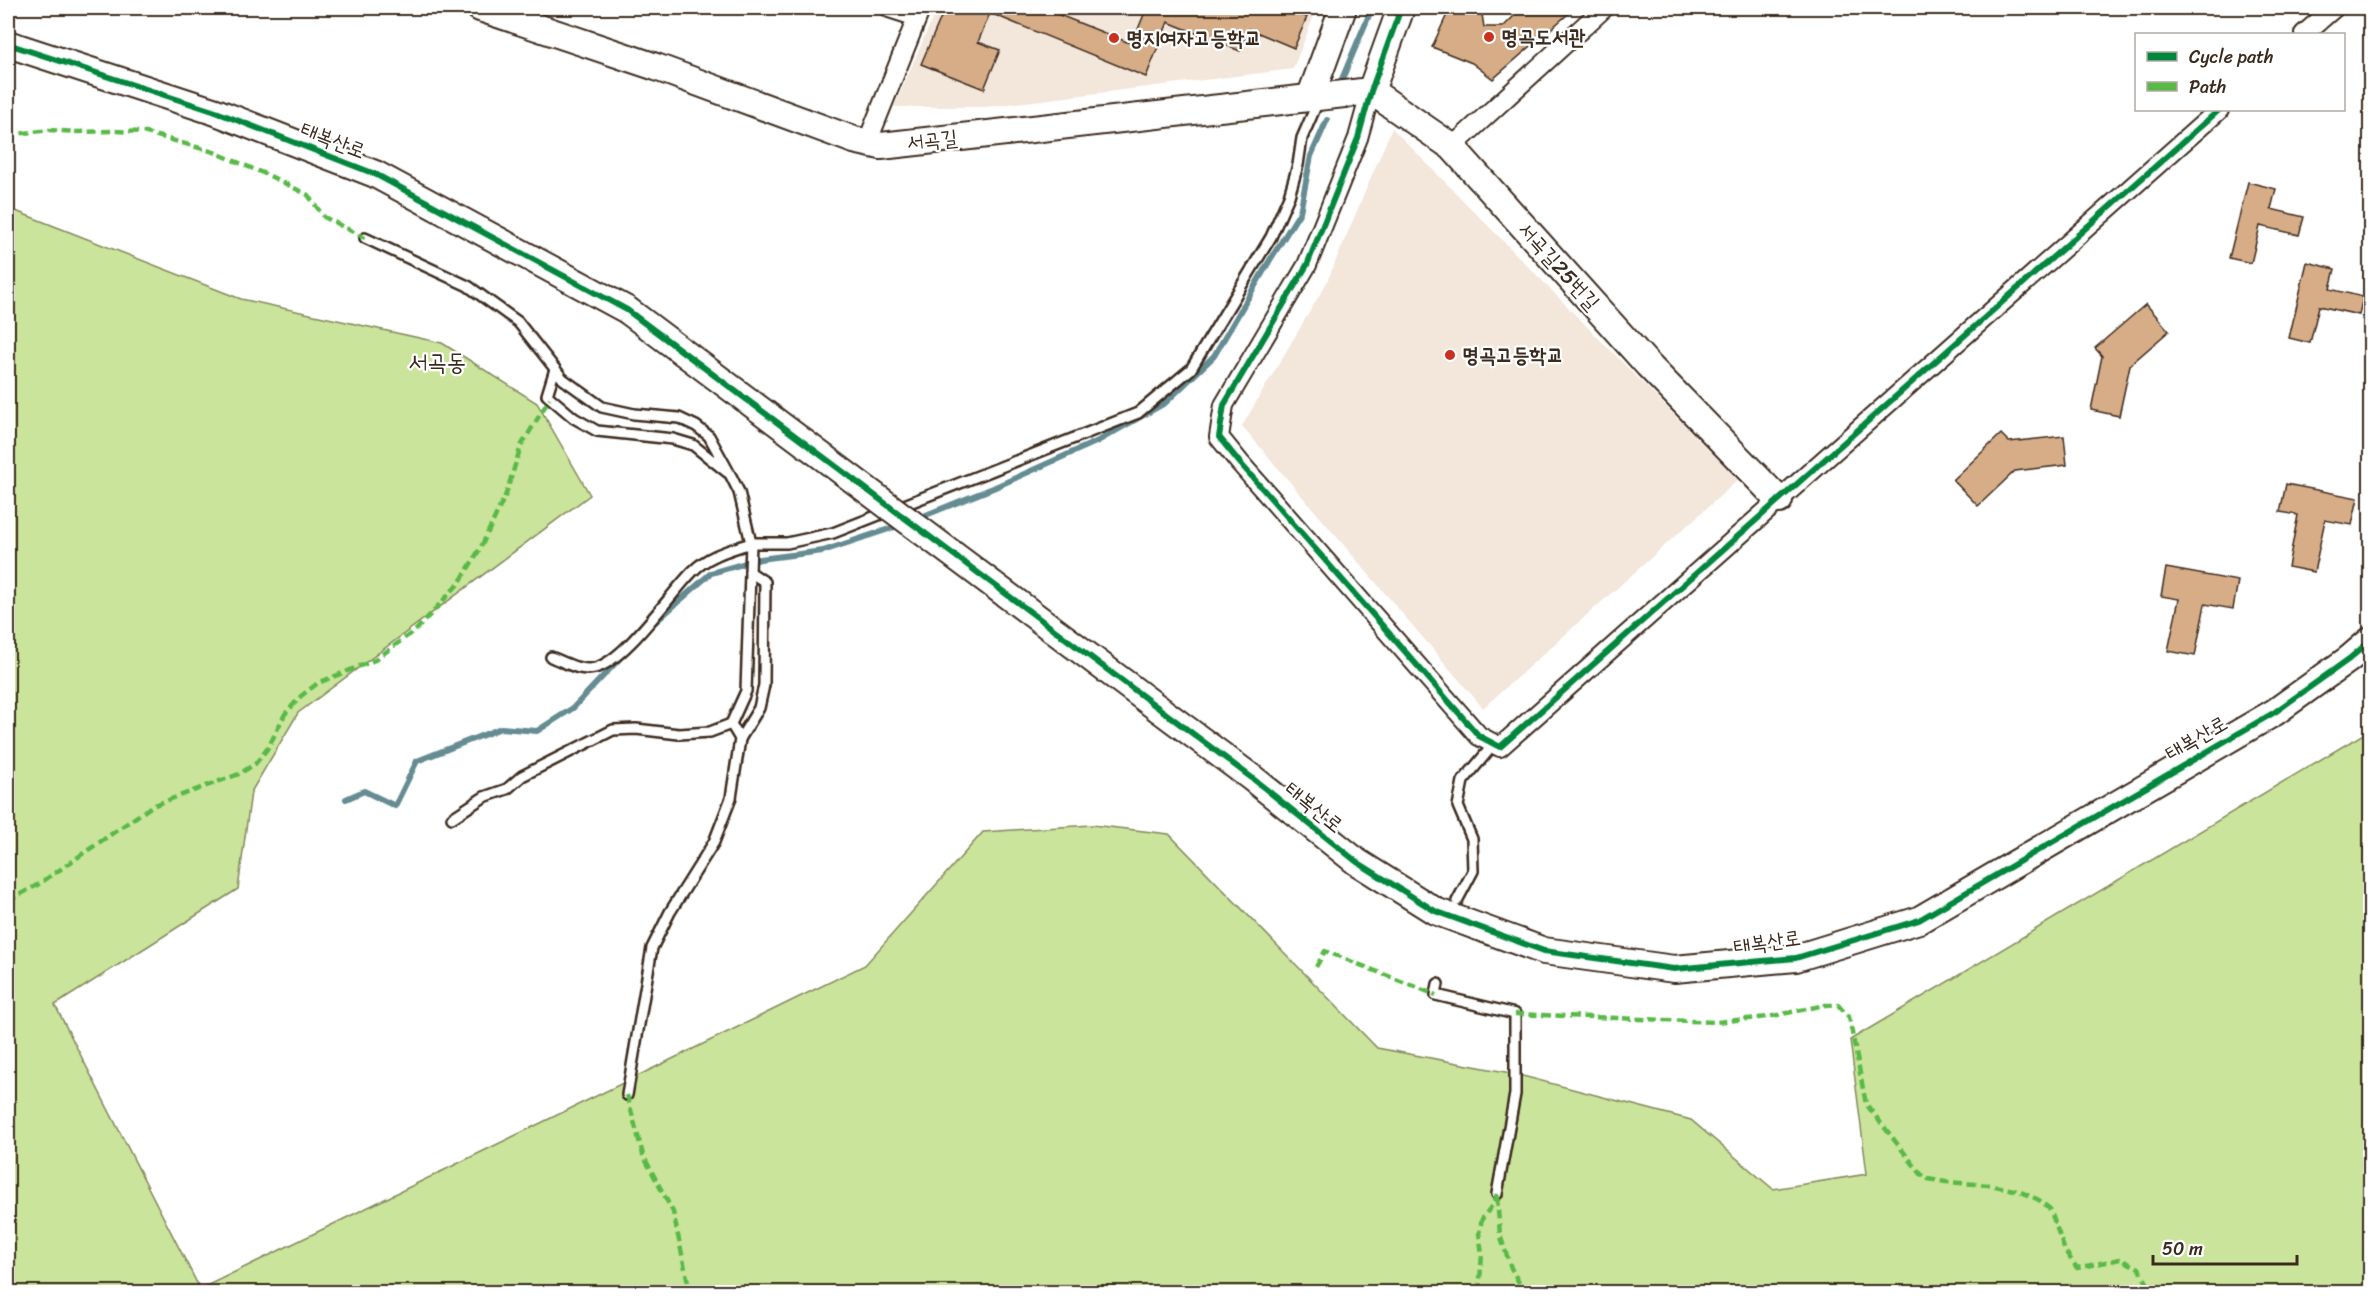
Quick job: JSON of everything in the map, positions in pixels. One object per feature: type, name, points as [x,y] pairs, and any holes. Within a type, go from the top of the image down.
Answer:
[{"type":"street","points":[[867,143],[919,12],[889,8]]},
{"type":"street","points":[[1343,8],[1315,97],[1371,91]]},
{"type":"street","points":[[1401,8],[1371,91],[1358,138],[1307,265],[1224,405],[1219,437],[1479,736],[1500,747],[2218,111]]},
{"type":"street","points":[[1452,147],[1604,8]]},
{"type":"street","points":[[2305,33],[2334,8]]},
{"type":"street","name":"서곡길","points":[[488,9],[881,146],[1315,97]]},
{"type":"street","name":"태복산로","points":[[8,44],[216,112],[375,174],[627,310],[1252,778],[1357,862],[1435,912],[1544,951],[1674,969],[1796,958],[1919,920],[2275,712],[2349,659],[2370,641]]},
{"type":"street","name":"서곡길25번길","points":[[1371,91],[1452,147],[1648,365],[1779,500]]},
{"type":"lane","points":[[551,657],[580,669],[594,668],[609,662],[624,649],[694,569],[716,554],[751,543],[787,543],[833,533],[1138,413],[1191,369],[1271,237],[1298,165],[1302,138],[1315,97]]},
{"type":"lane","points":[[365,238],[468,286],[518,322],[563,379],[602,406],[634,414],[679,418],[696,426],[709,436],[739,492],[751,543],[746,691],[731,724],[710,732],[679,734],[636,729],[613,730],[532,771],[507,789],[484,797],[452,818]]},
{"type":"lane","points":[[555,369],[547,395],[574,418],[597,431],[673,439],[693,445],[731,476]]},
{"type":"lane","points":[[627,1095],[652,948],[670,912],[714,842],[731,798],[740,739],[759,708],[764,685],[765,582],[750,572]]},
{"type":"lane","points":[[731,724],[740,739]]},
{"type":"lane","points":[[1457,901],[1473,871],[1472,839],[1458,806],[1462,789],[1464,781],[1494,744]]},
{"type":"lane","points":[[1438,984],[1436,995],[1515,1014],[1515,1094],[1497,1194]]},
{"type":"shaded area","name":"명지여자고등학교","points":[[937,8],[1317,8],[1293,69],[985,107],[894,107]]},
{"type":"shaded area","name":"명곡고등학교","points":[[1392,128],[1738,480],[1483,708],[1242,426],[1326,284]]},
{"type":"green space","points":[[8,208],[241,299],[442,343],[537,403],[590,495],[298,713],[251,792],[238,889],[55,1005],[200,1289],[865,965],[983,832],[1092,825],[1169,834],[1377,1048],[1511,1073],[1691,1120],[1773,1189],[1867,1174],[1850,1040],[2370,730],[2370,1292],[8,1292]]},
{"type":"building","points":[[945,8],[1042,8],[1132,44],[1145,12],[1135,8],[1283,8],[1307,17],[1294,48],[1249,29],[1240,51],[1168,22],[1146,77],[990,13],[978,42],[1000,50],[984,89],[921,64]]},
{"type":"building","name":"명곡도서관","points":[[1450,8],[1481,8],[1484,27],[1503,27],[1522,8],[1575,8],[1493,79],[1472,63],[1432,47]]},
{"type":"building","points":[[2248,182],[2276,189],[2271,209],[2304,217],[2299,235],[2260,226],[2251,263],[2229,258]]},
{"type":"building","points":[[2307,262],[2335,269],[2330,289],[2363,297],[2359,315],[2319,306],[2310,343],[2289,338]]},
{"type":"building","points":[[2146,304],[2169,331],[2130,365],[2119,416],[2091,410],[2102,356],[2095,348]]},
{"type":"building","points":[[2001,434],[2009,442],[2064,436],[2067,465],[2015,471],[1978,506],[1953,480]]},
{"type":"building","points":[[2286,484],[2358,498],[2352,525],[2325,520],[2314,572],[2288,567],[2298,515],[2280,512]]},
{"type":"building","points":[[2166,568],[2238,581],[2233,609],[2205,604],[2195,656],[2168,651],[2179,599],[2161,596]]},
{"type":"waterway","points":[[1342,79],[1372,8]]},
{"type":"waterway","points":[[916,519],[993,488],[1098,441],[1165,403],[1214,356],[1300,212],[1311,156],[1327,120]]},
{"type":"waterway","points":[[652,625],[711,573],[760,559],[823,551],[901,525]]},
{"type":"waterway","points":[[346,799],[364,791],[395,806],[417,761],[501,728],[537,731],[573,708],[624,654]]},
{"type":"marked path","points":[[8,135],[49,130],[143,132],[214,152],[308,195],[324,217],[365,238]]},
{"type":"marked path","points":[[8,901],[39,884],[152,806],[239,774],[255,764],[268,748],[285,714],[301,696],[318,683],[375,660],[417,629],[460,582],[481,547],[506,494],[521,446],[550,398]]},
{"type":"marked path","points":[[1316,967],[1325,951],[1436,995]]},
{"type":"marked path","points":[[1515,1014],[1716,1022],[1768,1017],[1825,1005],[1838,1005],[1849,1017],[1866,1104],[1921,1174],[1928,1179],[1990,1185],[2019,1191],[2039,1200],[2050,1209],[2065,1251],[2077,1268],[2120,1259],[2139,1268],[2152,1292]]},
{"type":"marked path","points":[[627,1095],[643,1155],[673,1212],[690,1292]]},
{"type":"marked path","points":[[1479,1292],[1482,1254],[1479,1233],[1482,1219],[1497,1194]]},
{"type":"marked path","points":[[1497,1197],[1500,1235],[1511,1268],[1524,1292]]},
{"type":"cycle path","points":[[1401,8],[1371,91],[1358,138],[1307,265],[1224,405],[1219,437],[1479,736],[1500,747],[2218,111]]},
{"type":"cycle path","points":[[8,44],[216,112],[375,174],[627,310],[1252,778],[1357,862],[1435,911],[1544,951],[1674,969],[1796,958],[1919,920],[2275,712],[2349,659],[2370,641]]},
{"type":"place","name":"명곡도서관","points":[[1489,37]]},
{"type":"place","name":"명지여자고등학교","points":[[1114,38]]},
{"type":"place","name":"명곡고등학교","points":[[1450,355]]},
{"type":"district","name":"서곡동","points":[[437,362]]}]
